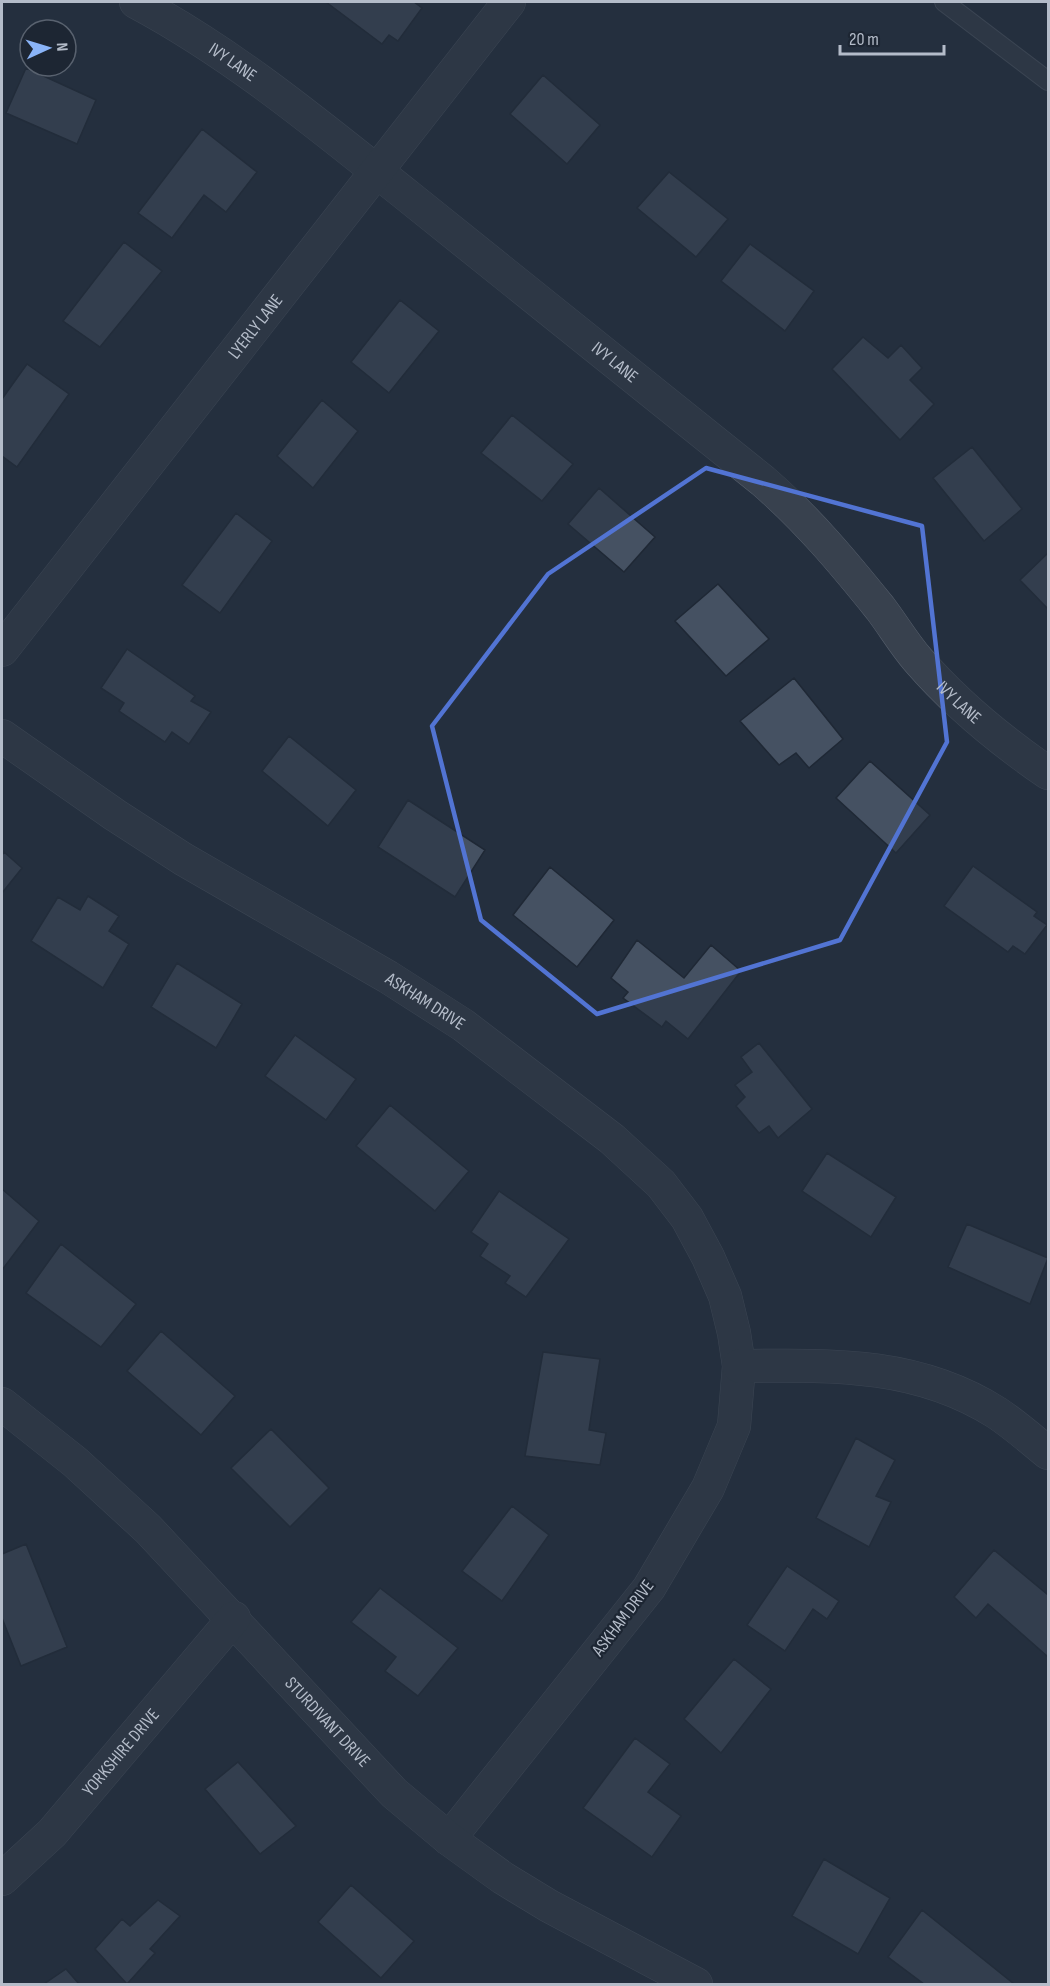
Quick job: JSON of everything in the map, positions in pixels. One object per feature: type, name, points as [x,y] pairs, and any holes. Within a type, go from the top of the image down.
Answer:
[{"type":"street","name":"IVY LANE","points":[[136,2],[182,27],[257,78],[378,172],[793,507],[831,547],[917,658],[950,694],[1018,752],[1048,772]]},
{"type":"street","name":"LYERLY LANE","points":[[2,650],[509,2]]},
{"type":"street","name":"ASKHAM DRIVE","points":[[2,736],[115,815],[183,859],[388,977],[463,1025],[612,1140],[661,1184],[687,1218],[725,1296],[739,1366],[734,1426],[708,1488],[648,1587],[449,1839]]},
{"type":"street","points":[[739,1366],[824,1365],[885,1370],[933,1382],[998,1414],[1048,1453]]},
{"type":"street","name":"STURDIVANT DRIVE","points":[[2,1404],[75,1462],[148,1529],[234,1618],[394,1793],[449,1839],[503,1878],[549,1906],[696,1984]]},
{"type":"street","name":"YORKSHIRE DRIVE","points":[[2,1879],[52,1833],[234,1618]]},
{"type":"lane","points":[[944,2],[1048,81]]},
{"type":"highlighted area","points":[[706,468],[922,526],[947,742],[840,940],[597,1014],[481,920],[432,726],[548,574]]},
{"type":"building","points":[[326,2],[414,2],[422,8],[398,41],[389,35],[382,44]]},
{"type":"building","points":[[543,75],[600,125],[567,164],[510,114]]},
{"type":"building","points":[[22,78],[48,78],[96,100],[77,144],[6,113]]},
{"type":"building","points":[[202,129],[257,172],[226,212],[204,195],[172,238],[138,213]]},
{"type":"building","points":[[669,172],[728,219],[696,257],[637,208]]},
{"type":"building","points":[[124,242],[162,271],[100,347],[63,321]]},
{"type":"building","points":[[750,244],[814,291],[785,331],[721,281]]},
{"type":"building","points":[[400,300],[439,331],[389,393],[351,362]]},
{"type":"building","points":[[863,337],[888,358],[901,345],[922,368],[910,380],[934,404],[900,440],[832,369]]},
{"type":"building","points":[[27,364],[69,394],[17,467],[2,456],[2,399]]},
{"type":"building","points":[[322,400],[358,431],[313,488],[277,456]]},
{"type":"building","points":[[512,415],[573,464],[542,501],[481,453]]},
{"type":"building","points":[[972,447],[1022,509],[984,541],[933,478]]},
{"type":"building","points":[[599,488],[655,537],[624,572],[568,524]]},
{"type":"building","points":[[236,513],[272,541],[220,613],[182,585]]},
{"type":"building","points":[[1048,553],[1048,609],[1020,580]]},
{"type":"building","points":[[718,584],[769,639],[726,676],[675,621]]},
{"type":"building","points":[[127,649],[195,696],[191,701],[211,712],[189,744],[172,732],[165,742],[119,711],[124,703],[101,688]]},
{"type":"building","points":[[794,678],[843,739],[809,768],[796,753],[779,765],[740,721]]},
{"type":"building","points":[[289,736],[356,790],[328,826],[262,771]]},
{"type":"building","points":[[870,761],[930,815],[896,853],[836,798]]},
{"type":"building","points":[[408,800],[485,850],[455,897],[378,847]]},
{"type":"building","points":[[4,852],[22,868],[2,893],[2,855]]},
{"type":"building","points":[[973,866],[1037,912],[1034,916],[1047,925],[1025,954],[1013,946],[1008,952],[944,906]]},
{"type":"building","points":[[550,867],[614,920],[577,967],[513,915]]},
{"type":"building","points":[[88,896],[119,916],[109,931],[129,944],[103,988],[31,941],[58,897],[80,910]]},
{"type":"building","points":[[637,940],[684,978],[711,945],[741,971],[688,1039],[666,1021],[662,1027],[623,998],[628,992],[611,978]]},
{"type":"building","points":[[177,963],[242,1004],[216,1048],[151,1007]]},
{"type":"building","points":[[295,1035],[356,1079],[326,1120],[265,1076]]},
{"type":"building","points":[[759,1043],[812,1109],[778,1138],[769,1126],[759,1133],[736,1106],[745,1097],[735,1085],[752,1072],[741,1057]]},
{"type":"building","points":[[390,1105],[469,1171],[435,1211],[356,1146]]},
{"type":"building","points":[[827,1153],[896,1197],[871,1237],[802,1191]]},
{"type":"building","points":[[2,1189],[39,1221],[2,1270]]},
{"type":"building","points":[[499,1191],[569,1239],[526,1297],[505,1283],[510,1276],[480,1256],[488,1244],[471,1232]]},
{"type":"building","points":[[967,1224],[1048,1258],[1030,1304],[948,1267]]},
{"type":"building","points":[[61,1244],[136,1304],[101,1347],[26,1293]]},
{"type":"building","points":[[161,1331],[235,1396],[201,1435],[127,1371]]},
{"type":"building","points":[[543,1352],[600,1359],[589,1430],[606,1433],[600,1465],[525,1456]]},
{"type":"building","points":[[271,1429],[329,1488],[290,1527],[231,1468]]},
{"type":"building","points":[[856,1438],[895,1460],[876,1496],[891,1502],[869,1547],[816,1518]]},
{"type":"building","points":[[512,1506],[549,1535],[502,1601],[462,1571]]},
{"type":"building","points":[[26,1544],[67,1647],[21,1666],[2,1618],[2,1554]]},
{"type":"building","points":[[994,1550],[1048,1595],[1047,1656],[988,1604],[976,1618],[954,1597]]},
{"type":"building","points":[[787,1566],[839,1601],[827,1619],[813,1609],[785,1651],[747,1625]]},
{"type":"building","points":[[380,1588],[458,1648],[418,1696],[385,1671],[396,1657],[351,1622]]},
{"type":"building","points":[[734,1659],[771,1689],[721,1753],[684,1719]]},
{"type":"building","points":[[635,1738],[670,1764],[648,1792],[681,1816],[652,1857],[583,1808]]},
{"type":"building","points":[[238,1762],[296,1826],[260,1854],[205,1789]]},
{"type":"building","points":[[824,1859],[890,1898],[858,1954],[792,1916]]},
{"type":"building","points":[[351,1885],[414,1941],[381,1978],[318,1922]]},
{"type":"building","points":[[158,1900],[180,1916],[150,1949],[155,1953],[127,1984],[95,1949],[122,1919],[130,1926]]},
{"type":"building","points":[[922,1910],[1014,1984],[924,1984],[888,1957]]},
{"type":"building","points":[[66,1969],[79,1984],[44,1984]]}]
